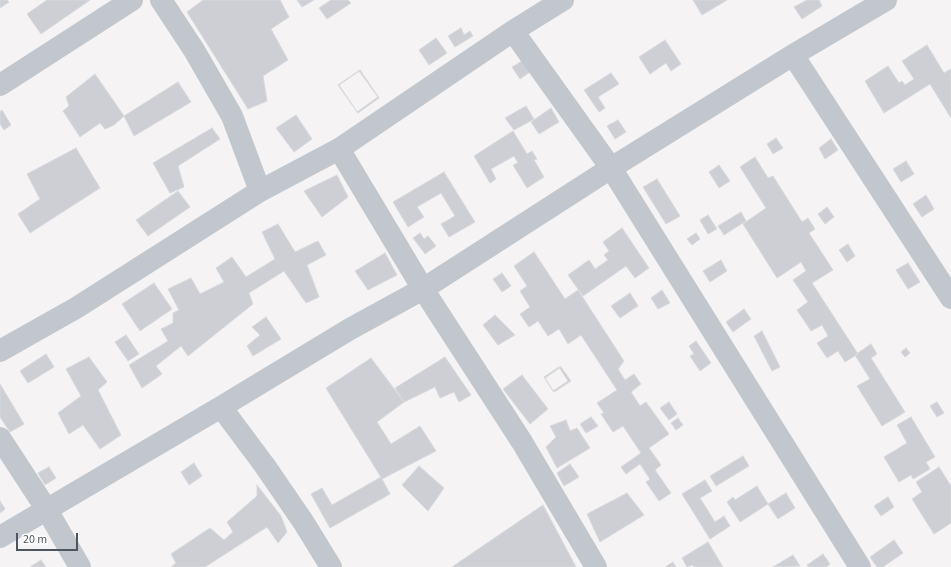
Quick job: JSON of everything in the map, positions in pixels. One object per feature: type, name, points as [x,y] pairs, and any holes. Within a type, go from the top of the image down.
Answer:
[{"type":"street","points":[[0,86],[132,0]]},
{"type":"street","points":[[161,0],[194,50],[232,116],[260,191]]},
{"type":"street","points":[[0,351],[76,308],[260,191],[339,149],[513,31],[563,0]]},
{"type":"street","points":[[0,536],[47,510],[350,329],[423,290],[611,168],[886,0]]},
{"type":"street","points":[[513,31],[611,168],[860,567]]},
{"type":"street","points":[[793,56],[951,298]]},
{"type":"street","points":[[339,149],[423,290],[522,442],[596,567]]},
{"type":"street","points":[[220,407],[265,466],[304,523],[331,567]]},
{"type":"street","points":[[0,438],[47,510],[80,567]]},
{"type":"building","points":[[0,0],[7,0],[9,2],[0,8]]},
{"type":"building","points":[[47,0],[90,0],[41,34],[27,14]]},
{"type":"building","points":[[203,0],[280,0],[289,17],[271,29],[288,60],[263,76],[267,101],[248,109],[187,12]]},
{"type":"building","points":[[297,0],[314,0],[302,7]]},
{"type":"building","points":[[331,0],[348,0],[351,3],[327,19],[319,8]]},
{"type":"building","points":[[693,0],[727,0],[702,15]]},
{"type":"building","points":[[807,0],[819,0],[822,6],[802,19],[794,7]]},
{"type":"building","points":[[461,28],[464,35],[470,31],[473,36],[455,47],[448,36]]},
{"type":"building","points":[[436,38],[447,53],[429,65],[419,50]]},
{"type":"building","points":[[665,40],[681,64],[671,71],[666,63],[650,74],[639,57]]},
{"type":"building","points":[[927,45],[944,73],[951,69],[951,118],[930,84],[884,113],[865,81],[888,66],[899,83],[902,81],[905,85],[914,79],[902,61]]},
{"type":"building","points":[[522,61],[530,72],[520,79],[512,67]]},
{"type":"building","points":[[360,70],[379,98],[358,113],[338,85]]},
{"type":"building","points":[[359,71],[378,97],[357,112],[339,85]]},
{"type":"building","points":[[611,73],[619,84],[598,97],[605,108],[599,112],[584,90]]},
{"type":"building","points":[[95,74],[124,116],[114,125],[105,129],[100,123],[80,137],[63,111],[69,106],[66,97]]},
{"type":"building","points":[[178,82],[191,102],[134,136],[124,116]]},
{"type":"building","points":[[526,106],[534,119],[514,130],[505,118]]},
{"type":"building","points":[[551,108],[559,122],[539,134],[531,122]]},
{"type":"building","points":[[2,110],[11,125],[4,130],[0,124],[0,112]]},
{"type":"building","points":[[296,115],[312,139],[294,152],[276,128]]},
{"type":"building","points":[[618,120],[626,132],[615,139],[607,126]]},
{"type":"building","points":[[212,128],[220,139],[178,166],[184,187],[170,193],[153,163]]},
{"type":"building","points":[[513,131],[527,154],[532,151],[537,159],[534,160],[544,177],[527,188],[513,165],[518,163],[514,156],[491,169],[496,179],[490,183],[474,156]]},
{"type":"building","points":[[776,138],[783,148],[773,154],[767,144]]},
{"type":"building","points":[[831,139],[838,150],[825,159],[819,148]]},
{"type":"building","points":[[76,148],[100,188],[30,233],[18,214],[40,199],[27,174]]},
{"type":"building","points":[[755,157],[768,178],[773,176],[802,222],[808,218],[815,229],[809,233],[833,270],[812,283],[858,354],[845,362],[838,351],[827,358],[817,343],[828,336],[822,325],[811,331],[797,310],[808,302],[793,280],[806,271],[801,262],[777,278],[743,224],[766,208],[740,167]]},
{"type":"building","points":[[906,161],[914,174],[901,182],[893,169]]},
{"type":"building","points":[[719,165],[730,181],[719,188],[709,172]]},
{"type":"building","points":[[444,172],[475,222],[449,237],[441,224],[455,216],[441,193],[417,207],[424,217],[408,227],[393,202]]},
{"type":"building","points":[[337,175],[348,197],[322,217],[304,191]]},
{"type":"building","points":[[657,179],[680,216],[666,224],[643,187]]},
{"type":"building","points":[[178,191],[190,207],[148,236],[136,220]]},
{"type":"building","points":[[926,195],[934,209],[922,217],[913,204]]},
{"type":"building","points":[[827,207],[834,217],[825,224],[818,214]]},
{"type":"building","points":[[741,212],[746,221],[724,235],[718,226]]},
{"type":"building","points":[[708,215],[717,229],[708,234],[700,220]]},
{"type":"building","points":[[278,224],[295,252],[318,241],[326,255],[307,265],[319,297],[306,303],[284,271],[249,293],[253,304],[188,356],[181,346],[156,366],[162,374],[142,388],[129,365],[168,341],[161,329],[173,323],[173,313],[179,310],[168,289],[191,278],[200,294],[224,282],[216,268],[232,257],[246,277],[275,259],[262,232]]},
{"type":"building","points":[[622,228],[649,268],[635,278],[626,266],[583,296],[568,275],[589,260],[595,269],[608,260],[604,255],[609,251],[603,242]]},
{"type":"building","points":[[420,233],[424,239],[428,236],[436,246],[425,254],[413,238]]},
{"type":"building","points":[[696,233],[700,239],[692,245],[687,239]]},
{"type":"building","points":[[848,244],[855,256],[847,262],[839,250]]},
{"type":"building","points":[[534,252],[565,299],[578,290],[624,361],[618,369],[625,380],[634,374],[641,384],[631,392],[640,406],[646,402],[669,434],[649,448],[661,465],[655,470],[671,493],[659,501],[646,482],[650,479],[640,464],[626,474],[621,467],[641,453],[623,426],[613,432],[601,414],[604,413],[597,403],[617,390],[581,335],[568,344],[559,329],[548,336],[538,321],[529,327],[520,314],[530,307],[520,291],[527,286],[514,266]]},
{"type":"building","points":[[385,253],[397,275],[368,290],[355,271]]},
{"type":"building","points":[[721,260],[727,271],[710,282],[703,271]]},
{"type":"building","points":[[908,263],[920,282],[908,289],[896,270]]},
{"type":"building","points":[[502,273],[511,286],[502,292],[493,279]]},
{"type":"building","points":[[154,283],[172,309],[140,331],[122,304]]},
{"type":"building","points":[[662,290],[670,303],[658,309],[651,298]]},
{"type":"building","points":[[630,293],[638,306],[620,318],[611,306]]},
{"type":"building","points":[[744,309],[751,319],[733,332],[726,322]]},
{"type":"building","points":[[495,315],[515,335],[498,345],[483,325]]},
{"type":"building","points":[[266,317],[281,339],[253,356],[247,346],[260,335],[252,327]]},
{"type":"building","points":[[762,331],[780,367],[772,371],[754,336]]},
{"type":"building","points":[[126,335],[139,354],[128,361],[115,342]]},
{"type":"building","points":[[696,341],[711,363],[700,371],[690,356],[694,354],[689,346]]},
{"type":"building","points":[[871,344],[877,354],[871,358],[905,412],[882,426],[857,386],[870,379],[855,355]]},
{"type":"building","points":[[906,348],[910,353],[905,357],[901,352]]},
{"type":"building","points":[[46,354],[54,367],[28,383],[20,371]]},
{"type":"building","points":[[89,357],[107,382],[98,390],[121,435],[100,449],[83,425],[69,434],[58,413],[81,396],[66,369]]},
{"type":"building","points":[[445,357],[471,395],[459,402],[454,392],[440,398],[435,387],[404,402],[395,388]]},
{"type":"building","points":[[371,358],[404,402],[377,422],[391,444],[420,426],[436,451],[382,479],[326,388]]},
{"type":"building","points":[[559,367],[568,381],[553,391],[544,377]]},
{"type":"building","points":[[561,367],[571,381],[554,392],[545,378]]},
{"type":"building","points":[[522,375],[548,409],[530,424],[503,389]]},
{"type":"building","points":[[0,384],[24,424],[10,432],[0,417]]},
{"type":"building","points":[[669,402],[677,414],[669,420],[660,408]]},
{"type":"building","points":[[937,402],[944,413],[937,417],[930,406]]},
{"type":"building","points":[[591,417],[598,426],[586,433],[580,424]]},
{"type":"building","points":[[911,417],[935,457],[926,462],[930,469],[913,479],[911,475],[899,482],[884,457],[907,443],[897,425]]},
{"type":"building","points":[[678,418],[683,425],[676,430],[671,423]]},
{"type":"building","points":[[566,420],[570,431],[577,428],[590,448],[557,468],[546,447],[556,437],[550,426]]},
{"type":"building","points":[[743,456],[749,466],[716,486],[710,476]]},
{"type":"building","points":[[194,463],[202,476],[189,485],[181,472]]},
{"type":"building","points":[[570,464],[579,477],[564,486],[557,473]]},
{"type":"building","points":[[419,466],[444,488],[428,511],[402,485]]},
{"type":"building","points":[[49,467],[56,478],[45,485],[38,473]]},
{"type":"building","points":[[939,467],[951,486],[951,523],[934,534],[912,499],[922,492],[916,482]]},
{"type":"building","points":[[381,477],[390,494],[330,528],[311,494],[322,488],[332,505]]},
{"type":"building","points":[[705,480],[712,491],[700,498],[715,522],[724,516],[730,526],[710,539],[682,494]]},
{"type":"building","points":[[257,485],[281,516],[287,532],[278,543],[267,527],[205,567],[171,567],[176,563],[171,554],[210,528],[224,540],[233,532],[227,522],[257,496]]},
{"type":"building","points":[[757,486],[768,504],[740,522],[727,502],[733,497],[735,500]]},
{"type":"building","points":[[627,493],[644,515],[600,542],[587,514]]},
{"type":"building","points":[[786,493],[795,508],[778,519],[768,504]]},
{"type":"building","points":[[888,497],[894,507],[881,516],[874,506]]},
{"type":"building","points":[[0,501],[5,509],[0,513]]},
{"type":"building","points":[[543,505],[576,567],[452,567]]},
{"type":"building","points":[[894,540],[903,553],[883,567],[877,567],[870,557]]},
{"type":"building","points":[[708,542],[723,567],[694,567],[693,565],[687,567],[682,558]]},
{"type":"building","points":[[823,554],[830,564],[826,567],[809,567],[807,565]]},
{"type":"building","points":[[793,555],[800,566],[773,567]]},
{"type":"building","points":[[41,560],[46,567],[30,567]]},
{"type":"building","points":[[673,562],[676,567],[665,567]]}]
